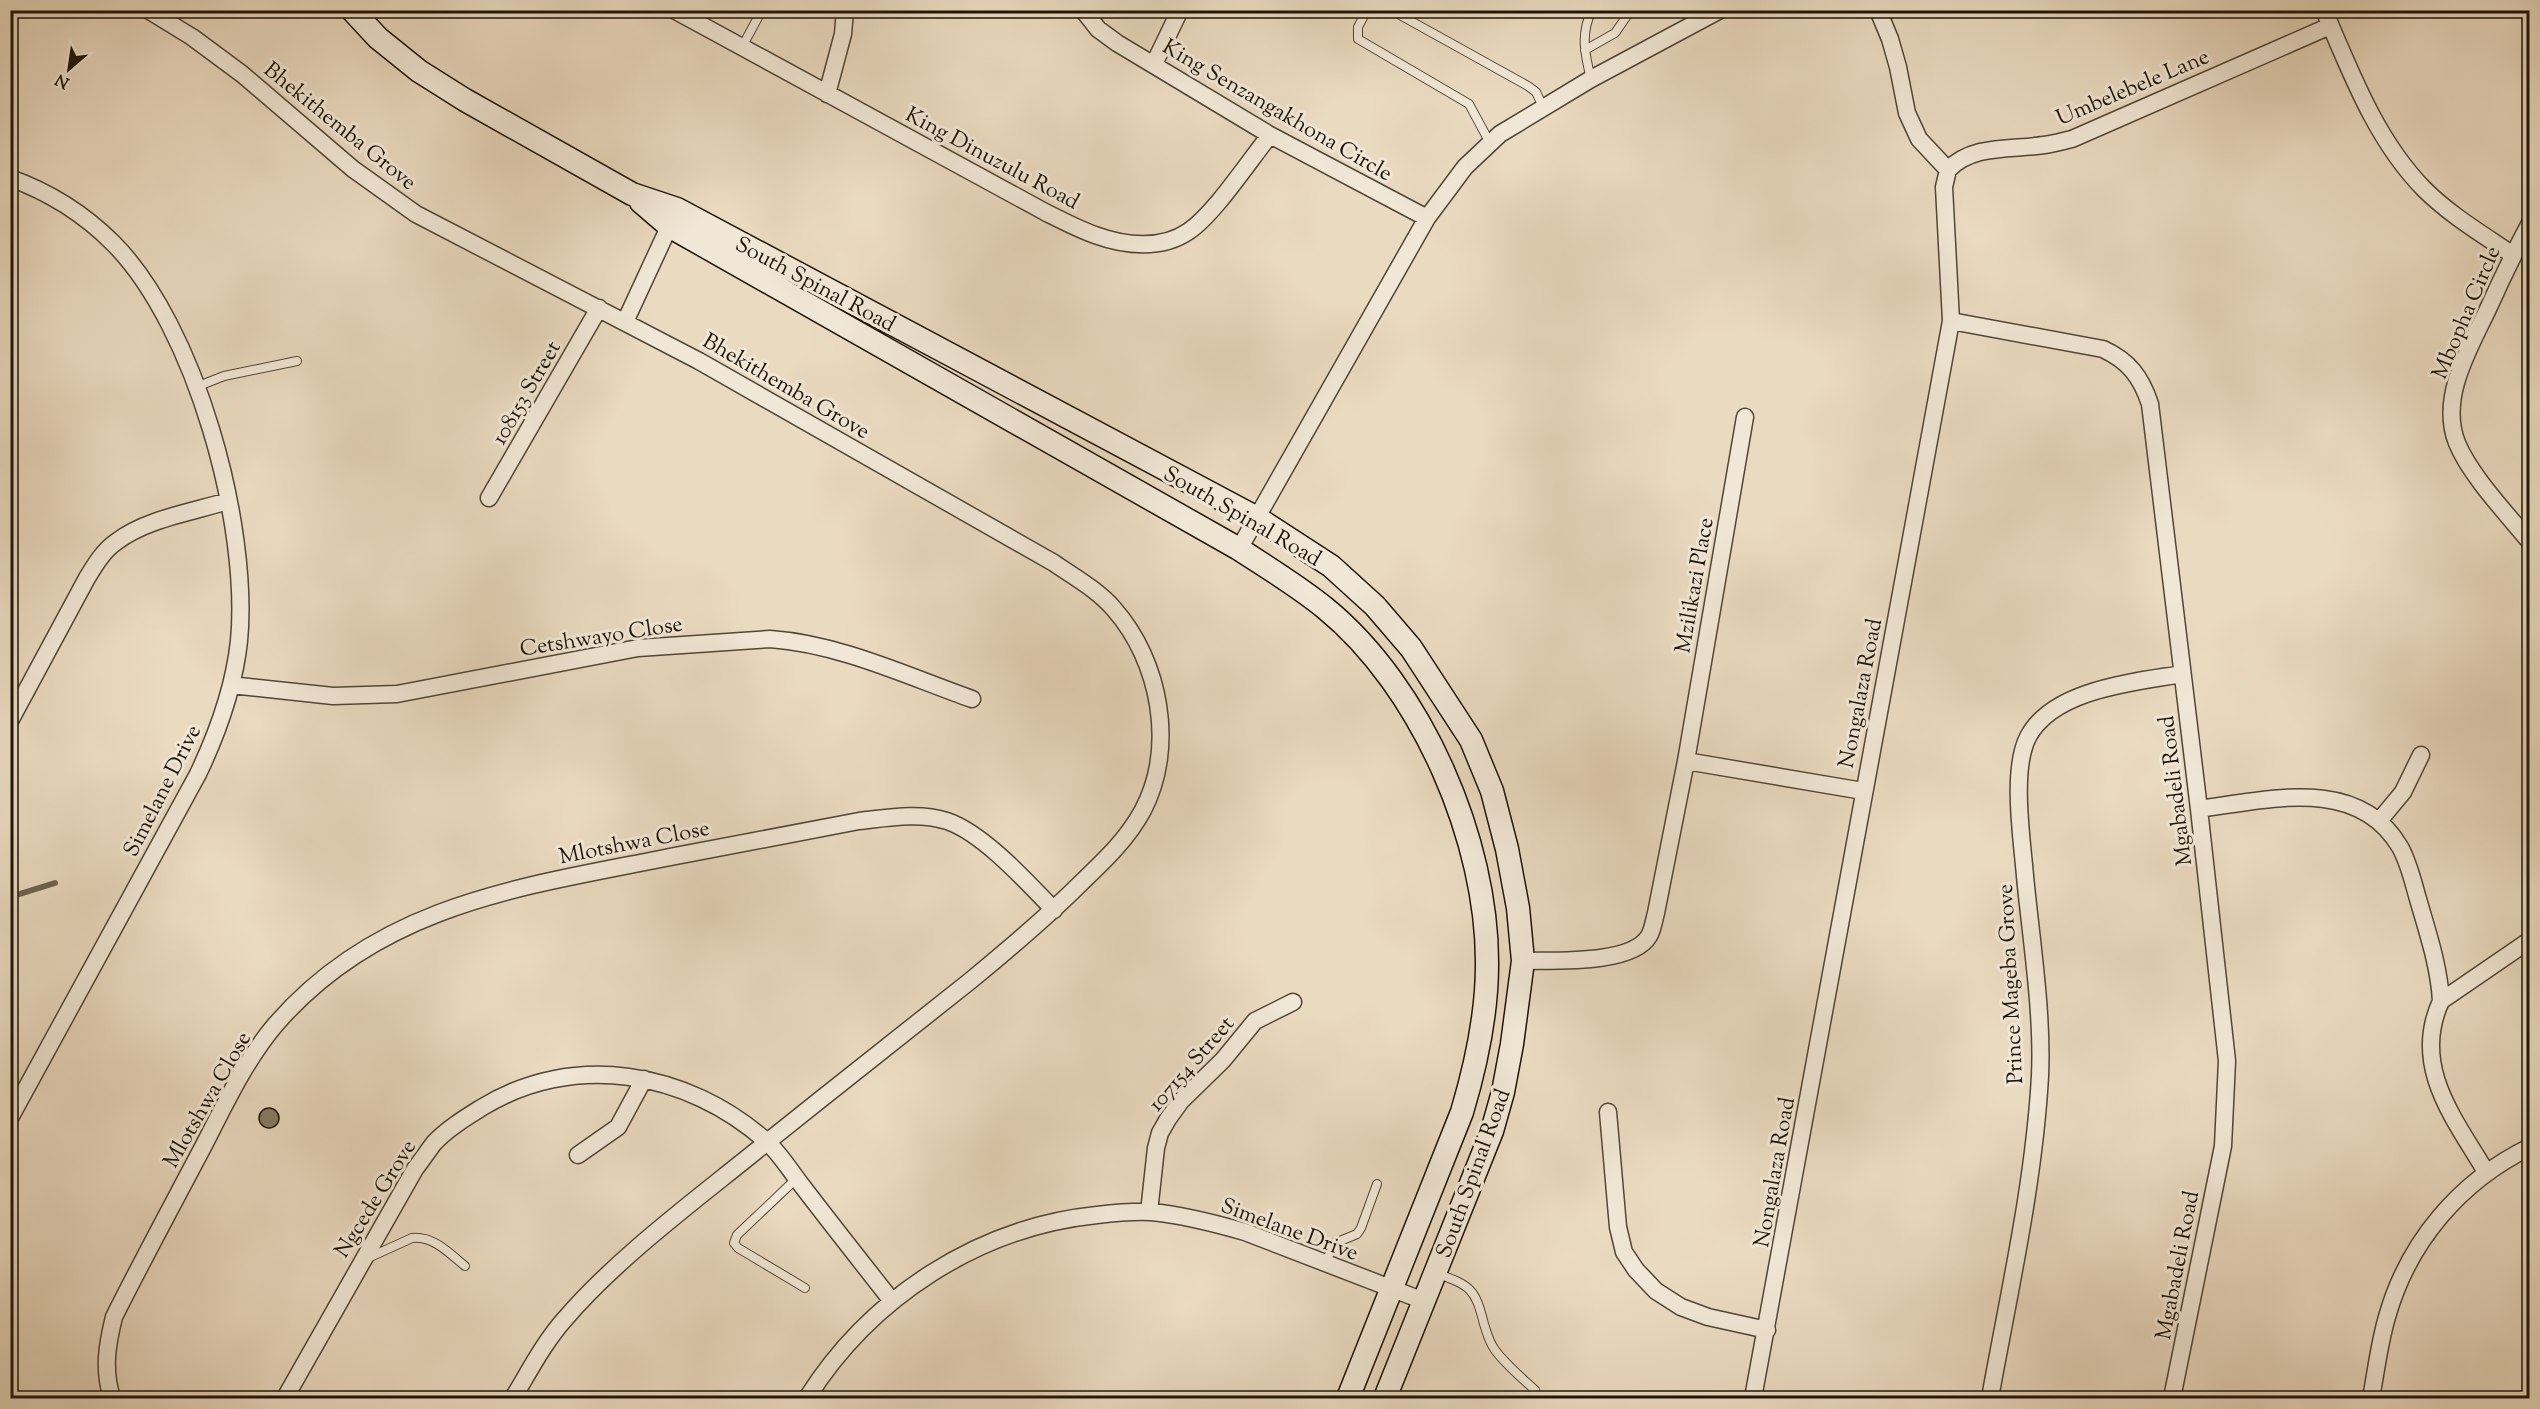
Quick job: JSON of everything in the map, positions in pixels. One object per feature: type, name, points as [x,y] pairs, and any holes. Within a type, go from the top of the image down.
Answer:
[{"type":"street","name":"Bhekithemba Grove","points":[[148,10],[192,37],[242,74],[381,191],[458,237],[699,361],[1054,563],[1113,607],[1135,636],[1157,695],[1160,730],[1154,782],[1144,808],[1114,851],[1054,910]]},
{"type":"street","name":"South Spinal Road","points":[[352,10],[378,38],[419,71],[465,100],[673,217],[1239,549],[1286,579],[1326,609],[1365,647],[1400,694],[1434,751],[1454,796],[1482,895],[1487,965],[1474,1069],[1462,1112],[1348,1398]]},
{"type":"street","name":"King Dinuzulu Road","points":[[674,10],[1045,212],[1094,235],[1125,243],[1158,244],[1189,231],[1207,213],[1270,135]]},
{"type":"street","points":[[826,94],[841,45],[845,10]]},
{"type":"street","name":"King Senzangakhona Circle","points":[[1083,10],[1098,29],[1270,135],[1427,218]]},
{"type":"street","points":[[1154,64],[1180,10]]},
{"type":"street","points":[[1878,10],[1898,67],[1907,113],[1919,139],[1948,170]]},
{"type":"street","points":[[1239,549],[1427,218],[1465,167],[1490,143],[1543,107],[1711,13]]},
{"type":"street","points":[[2327,18],[2370,112],[2398,159],[2424,189],[2443,205],[2512,255]]},
{"type":"street","name":"Umbelebele Lane","points":[[1948,170],[1961,159],[1978,152],[2046,145],[2072,138],[2327,18]]},
{"type":"street","name":"Nongalaza Road","points":[[1753,1398],[1951,321],[1944,187],[1948,170]]},
{"type":"street","name":"Simelane Drive","points":[[10,178],[46,193],[75,210],[113,244],[141,276],[163,310],[217,448],[237,546],[240,584],[239,641],[231,685],[217,734],[198,774],[10,1118]]},
{"type":"street","name":"South Spinal Road","points":[[673,217],[1257,518],[1331,566],[1375,606],[1411,648],[1471,740],[1492,790],[1507,849],[1518,908],[1523,961],[1503,1092],[1492,1131],[1385,1398]]},
{"type":"street","points":[[625,322],[673,217]]},
{"type":"street","name":"Mbopha Circle","points":[[2529,223],[2512,255],[2462,366],[2452,402],[2452,424],[2457,442],[2467,460],[2529,542]]},
{"type":"street","name":"108153 Street","points":[[489,498],[599,308]]},
{"type":"street","name":"Mgabadeli Road","points":[[1951,321],[2103,349],[2120,357],[2134,370],[2144,386],[2154,428],[2227,1061],[2223,1146],[2172,1398]]},
{"type":"street","name":"Mzilikazi Place","points":[[1523,961],[1604,957],[1630,950],[1649,937],[1656,913],[1686,761],[1745,417]]},
{"type":"street","points":[[10,721],[87,578],[100,558],[114,543],[140,528],[228,501]]},
{"type":"street","name":"Cetshwayo Close","points":[[231,685],[333,696],[397,694],[638,648],[770,639],[791,640],[850,655],[972,699]]},
{"type":"street","name":"Prince Mageba Grove","points":[[1990,1398],[2028,1180],[2040,1074],[2040,1034],[2022,832],[2019,777],[2021,754],[2029,735],[2059,706],[2112,686],[2182,674]]},
{"type":"street","points":[[2379,821],[2403,792],[2421,755]]},
{"type":"street","points":[[1686,761],[1863,791]]},
{"type":"street","points":[[2199,809],[2297,796],[2314,797],[2342,802],[2379,821],[2401,848],[2408,867],[2436,957],[2441,1001]]},
{"type":"street","name":"Mlotshwa Close","points":[[112,1398],[106,1381],[106,1348],[114,1317],[234,1088],[276,1025],[308,993],[346,962],[381,939],[477,898],[543,882],[859,821],[900,817],[927,817],[948,821],[966,831],[1017,872],[1054,910]]},
{"type":"street","points":[[513,1398],[547,1341],[586,1297],[664,1227],[1024,938],[1054,910]]},
{"type":"street","points":[[2486,1172],[2450,1111],[2432,1067],[2429,1052],[2433,1017],[2441,1001],[2529,940]]},
{"type":"street","name":"107154 Street","points":[[1149,1212],[1156,1148],[1160,1133],[1180,1101],[1222,1060],[1255,1021],[1293,1002]]},
{"type":"street","name":"Ngcede Grove","points":[[285,1398],[415,1168],[436,1142],[462,1120],[500,1096],[554,1077],[596,1075],[666,1083],[692,1092],[723,1110],[768,1142],[892,1301]]},
{"type":"street","points":[[578,1155],[618,1127],[644,1079]]},
{"type":"street","points":[[1608,1112],[1618,1227],[1624,1251],[1636,1270],[1656,1291],[1681,1306],[1708,1317],[1767,1329]]},
{"type":"street","points":[[2371,1398],[2387,1318],[2399,1283],[2409,1263],[2451,1202],[2486,1172],[2529,1147]]},
{"type":"street","name":"Simelane Drive","points":[[807,1398],[838,1354],[892,1301],[925,1277],[994,1240],[1026,1228],[1065,1218],[1149,1212],[1217,1224],[1245,1232],[1424,1300]]},
{"type":"lane","points":[[742,48],[762,10]]},
{"type":"lane","points":[[1367,10],[1358,27],[1358,39],[1468,104],[1490,143]]},
{"type":"lane","points":[[1391,10],[1528,86],[1536,92],[1543,107]]},
{"type":"lane","points":[[1592,10],[1585,25],[1585,50],[1592,79]]},
{"type":"lane","points":[[1585,50],[1615,33],[1631,10]]},
{"type":"lane","points":[[195,387],[224,376],[297,361]]},
{"type":"lane","points":[[796,1179],[737,1235],[734,1243],[738,1248],[806,1288]]},
{"type":"lane","points":[[1325,1263],[1335,1243],[1357,1234],[1361,1228],[1377,1184]]},
{"type":"lane","points":[[362,1261],[412,1238],[420,1237],[434,1242],[465,1266]]},
{"type":"lane","points":[[1435,1273],[1458,1281],[1471,1289],[1478,1300],[1488,1339],[1495,1350],[1535,1390]]},
{"type":"building","points":[[269,1108],[276,1111],[279,1118],[276,1125],[269,1128],[262,1125],[259,1118],[262,1111]]},
{"type":"waterway","points":[[10,897],[55,883]]}]
